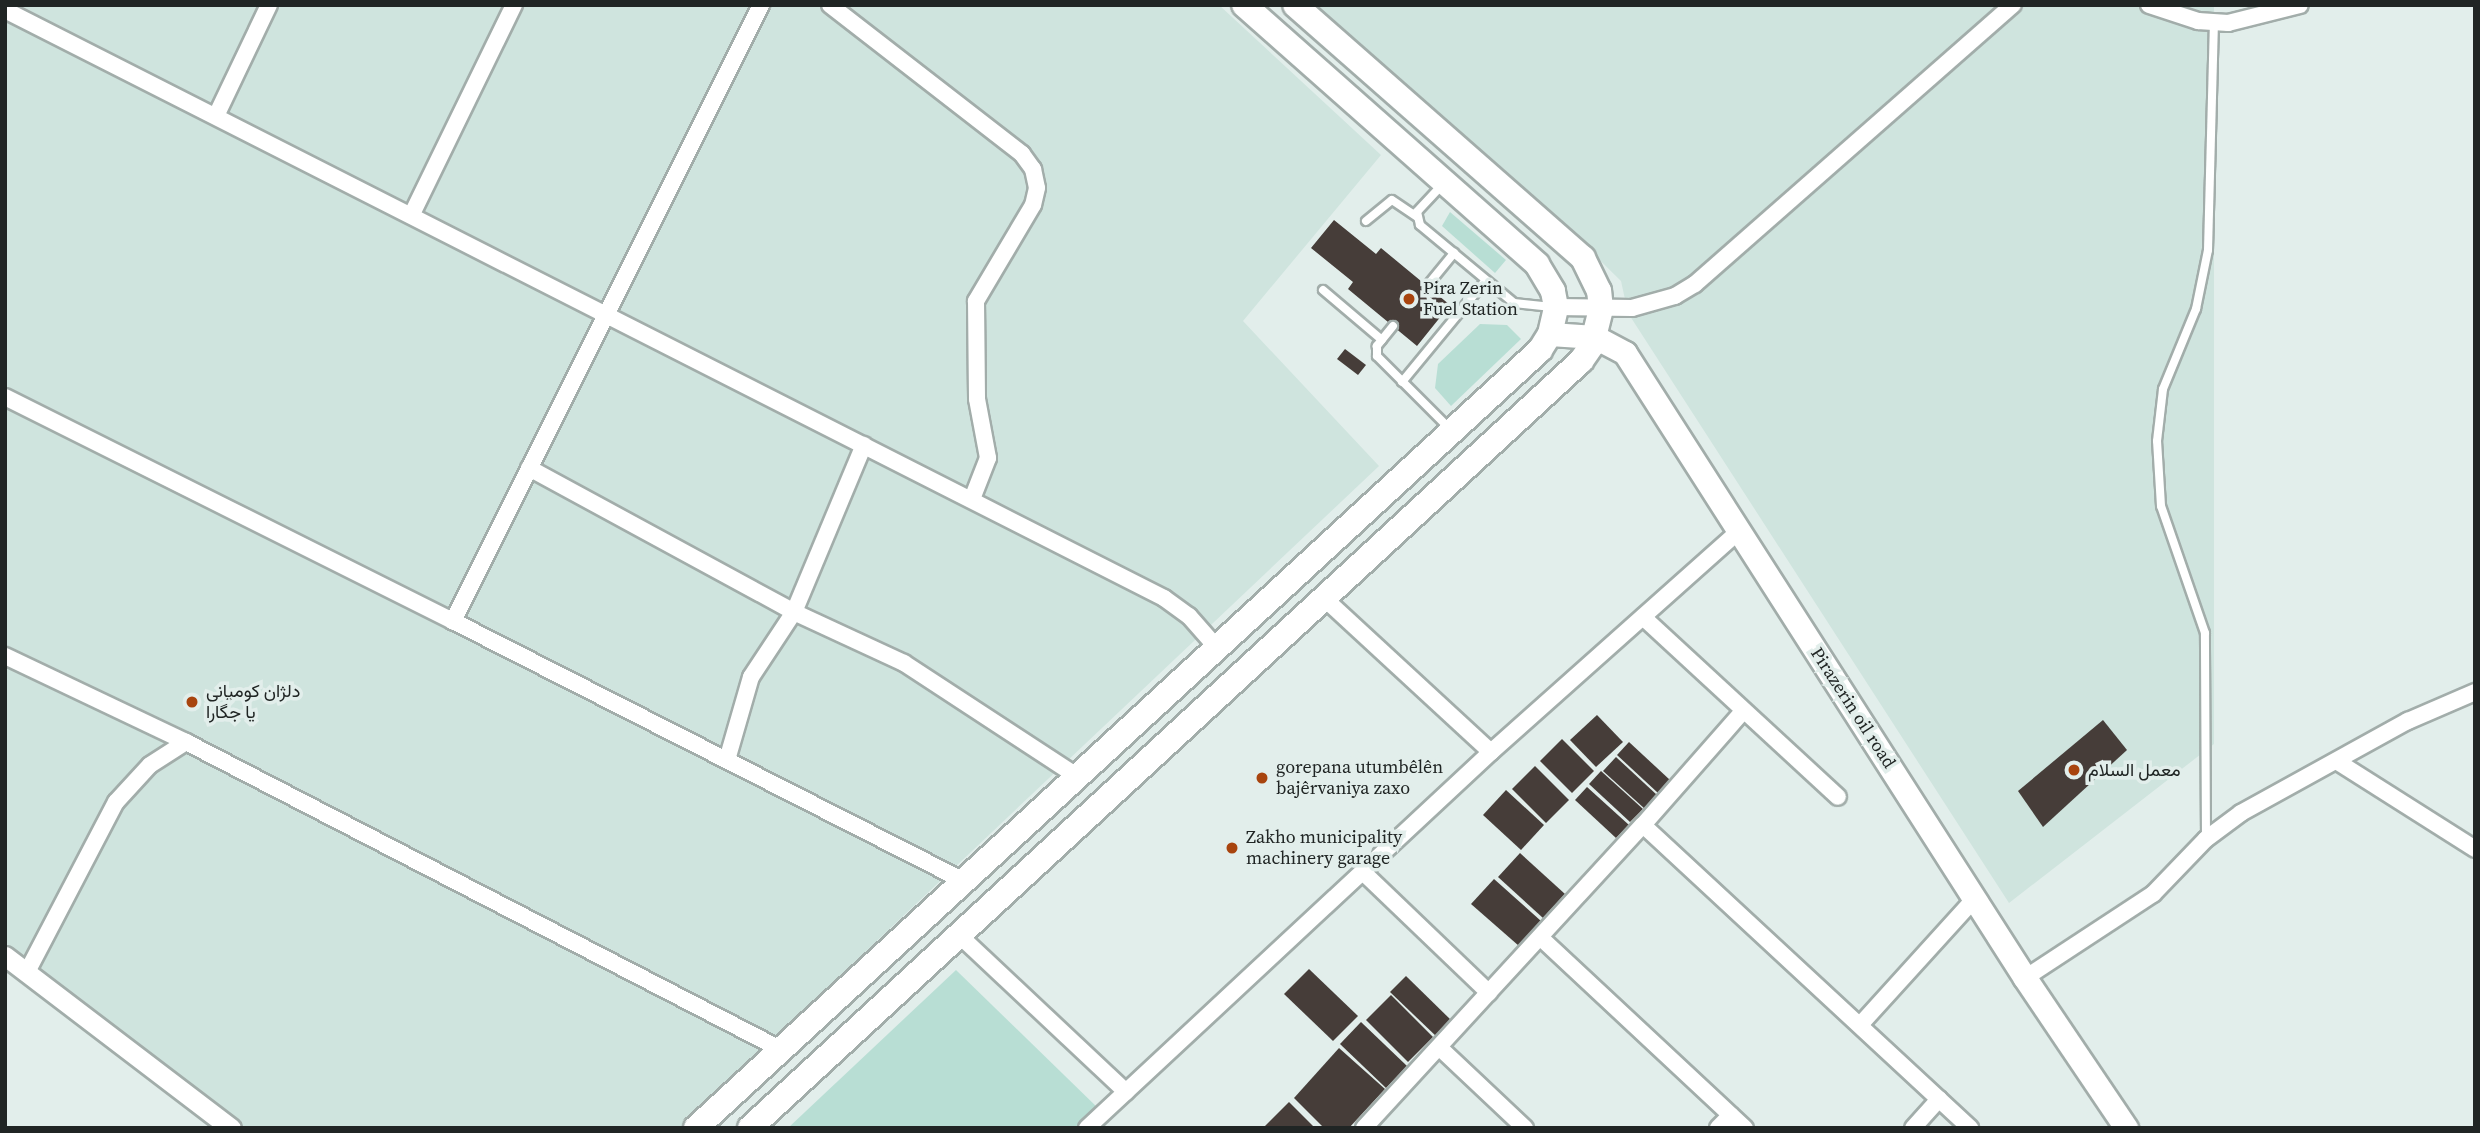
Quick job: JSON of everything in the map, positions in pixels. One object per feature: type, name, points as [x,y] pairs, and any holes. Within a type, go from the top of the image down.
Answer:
[{"type":"main road","points":[[696,1128],[962,880],[1540,351],[1550,334],[1556,307],[1547,276],[1537,264],[1244,5]]},
{"type":"main road","points":[[750,1128],[1581,361],[1595,337],[1601,309],[1596,282],[1583,258],[1295,5]]},
{"type":"main road","name":"Pirazerin oil road","points":[[1550,334],[1595,337],[1625,353],[1976,897],[2025,978],[2126,1128]]},
{"type":"street","points":[[216,116],[269,5]]},
{"type":"street","points":[[412,214],[514,5]]},
{"type":"street","points":[[453,621],[761,5]]},
{"type":"street","points":[[830,5],[1022,153],[1033,169],[1037,188],[1033,205],[976,301],[977,399],[988,458],[972,499]]},
{"type":"street","points":[[1556,307],[1601,309],[1654,304],[1695,284],[2013,5]]},
{"type":"street","points":[[2149,5],[2214,23],[2243,22],[2300,5]]},
{"type":"street","points":[[9,14],[412,214],[605,315],[1164,598],[1189,616],[1217,648]]},
{"type":"street","points":[[5,397],[962,880]]},
{"type":"street","points":[[726,760],[751,677],[794,612],[864,445]]},
{"type":"street","points":[[529,468],[794,612],[904,663],[1077,776]]},
{"type":"street","points":[[1087,1128],[1491,752],[1739,531]]},
{"type":"street","points":[[1324,598],[1491,752]]},
{"type":"street","points":[[1643,617],[1838,797]]},
{"type":"street","points":[[5,656],[186,742],[780,1049]]},
{"type":"street","points":[[2025,978],[2153,894],[2206,839],[2241,813],[2338,762],[2408,721],[2475,692]]},
{"type":"street","points":[[1364,1128],[1643,825],[1743,710]]},
{"type":"street","points":[[27,972],[116,802],[149,765],[186,742]]},
{"type":"street","points":[[2338,762],[2475,849]]},
{"type":"street","points":[[1643,825],[1970,1128]]},
{"type":"street","points":[[1364,873],[1489,993]]},
{"type":"street","points":[[1860,1025],[1976,897]]},
{"type":"street","points":[[959,935],[1125,1092]]},
{"type":"street","points":[[1541,937],[1745,1128]]},
{"type":"street","points":[[5,956],[231,1128]]},
{"type":"street","points":[[1440,1048],[1525,1128]]},
{"type":"street","points":[[1913,1128],[1939,1099]]},
{"type":"street","points":[[1718,1128],[1731,1115]]},
{"type":"lane","points":[[2206,839],[2205,633],[2161,506],[2157,441],[2162,389],[2196,309],[2208,250],[2214,23]]},
{"type":"lane","points":[[1417,217],[1420,208],[1444,183]]},
{"type":"lane","points":[[1366,221],[1392,200],[1417,217],[1454,253],[1519,306],[1556,307]]},
{"type":"lane","points":[[1427,286],[1454,253]]},
{"type":"lane","points":[[1402,382],[1486,280]]},
{"type":"lane","points":[[1323,290],[1382,340]]},
{"type":"lane","points":[[1393,326],[1376,353],[1453,431]]},
{"type":"shaded area","points":[[5,5],[1219,5],[1381,155],[1243,321],[1379,466],[679,1128],[246,1128],[5,943]]},
{"type":"shaded area","points":[[1310,5],[2214,5],[2214,744],[2009,903],[1628,313],[1621,281],[1560,221]]},
{"type":"green space","points":[[1450,212],[1506,260],[1495,273],[1442,226]]},
{"type":"green space","points":[[1480,324],[1507,325],[1521,339],[1451,406],[1435,388],[1438,364]]},
{"type":"green space","points":[[956,970],[1101,1111],[1083,1128],[788,1128]]},
{"type":"building","points":[[1334,220],[1376,254],[1381,248],[1450,305],[1417,346],[1348,289],[1353,282],[1311,248]]},
{"type":"building","points":[[1345,349],[1366,365],[1358,375],[1337,359]]},
{"type":"building","points":[[1597,715],[1623,742],[1596,767],[1570,740]]},
{"type":"building","name":"معمل السلام","points":[[2103,720],[2127,750],[2043,827],[2018,791]]},
{"type":"building","points":[[1562,739],[1594,771],[1572,793],[1540,761]]},
{"type":"building","points":[[1629,742],[1670,780],[1658,793],[1617,755]]},
{"type":"building","points":[[1616,757],[1657,795],[1645,809],[1603,771]]},
{"type":"building","points":[[1535,766],[1569,800],[1546,823],[1512,789]]},
{"type":"building","points":[[1601,771],[1643,809],[1630,822],[1589,784]]},
{"type":"building","points":[[1587,787],[1629,825],[1616,838],[1575,800]]},
{"type":"building","points":[[1506,790],[1544,825],[1521,850],[1483,815]]},
{"type":"building","points":[[1520,853],[1565,894],[1543,918],[1498,877]]},
{"type":"building","points":[[1494,879],[1541,921],[1519,946],[1471,904]]},
{"type":"building","points":[[1309,969],[1358,1016],[1333,1041],[1284,994]]},
{"type":"building","points":[[1406,976],[1453,1022],[1438,1038],[1390,992]]},
{"type":"building","points":[[1391,995],[1433,1037],[1408,1062],[1366,1020]]},
{"type":"building","points":[[1361,1022],[1407,1066],[1386,1088],[1340,1044]]},
{"type":"building","points":[[1339,1048],[1385,1089],[1349,1128],[1324,1128],[1294,1098]]},
{"type":"building","points":[[1289,1102],[1315,1128],[1263,1128]]},
{"type":"place","name":"Pira Zerin Fuel Station","points":[[1409,299]]},
{"type":"place","name":"دلژان کومپانی یا جگارا","points":[[192,702]]},
{"type":"place","name":"معمل السلام","points":[[2074,770]]},
{"type":"place","name":"gorepana utumbêlên bajêrvaniya zaxo","points":[[1262,778]]},
{"type":"place","name":"Zakho municipality machinery garage","points":[[1232,848]]}]
